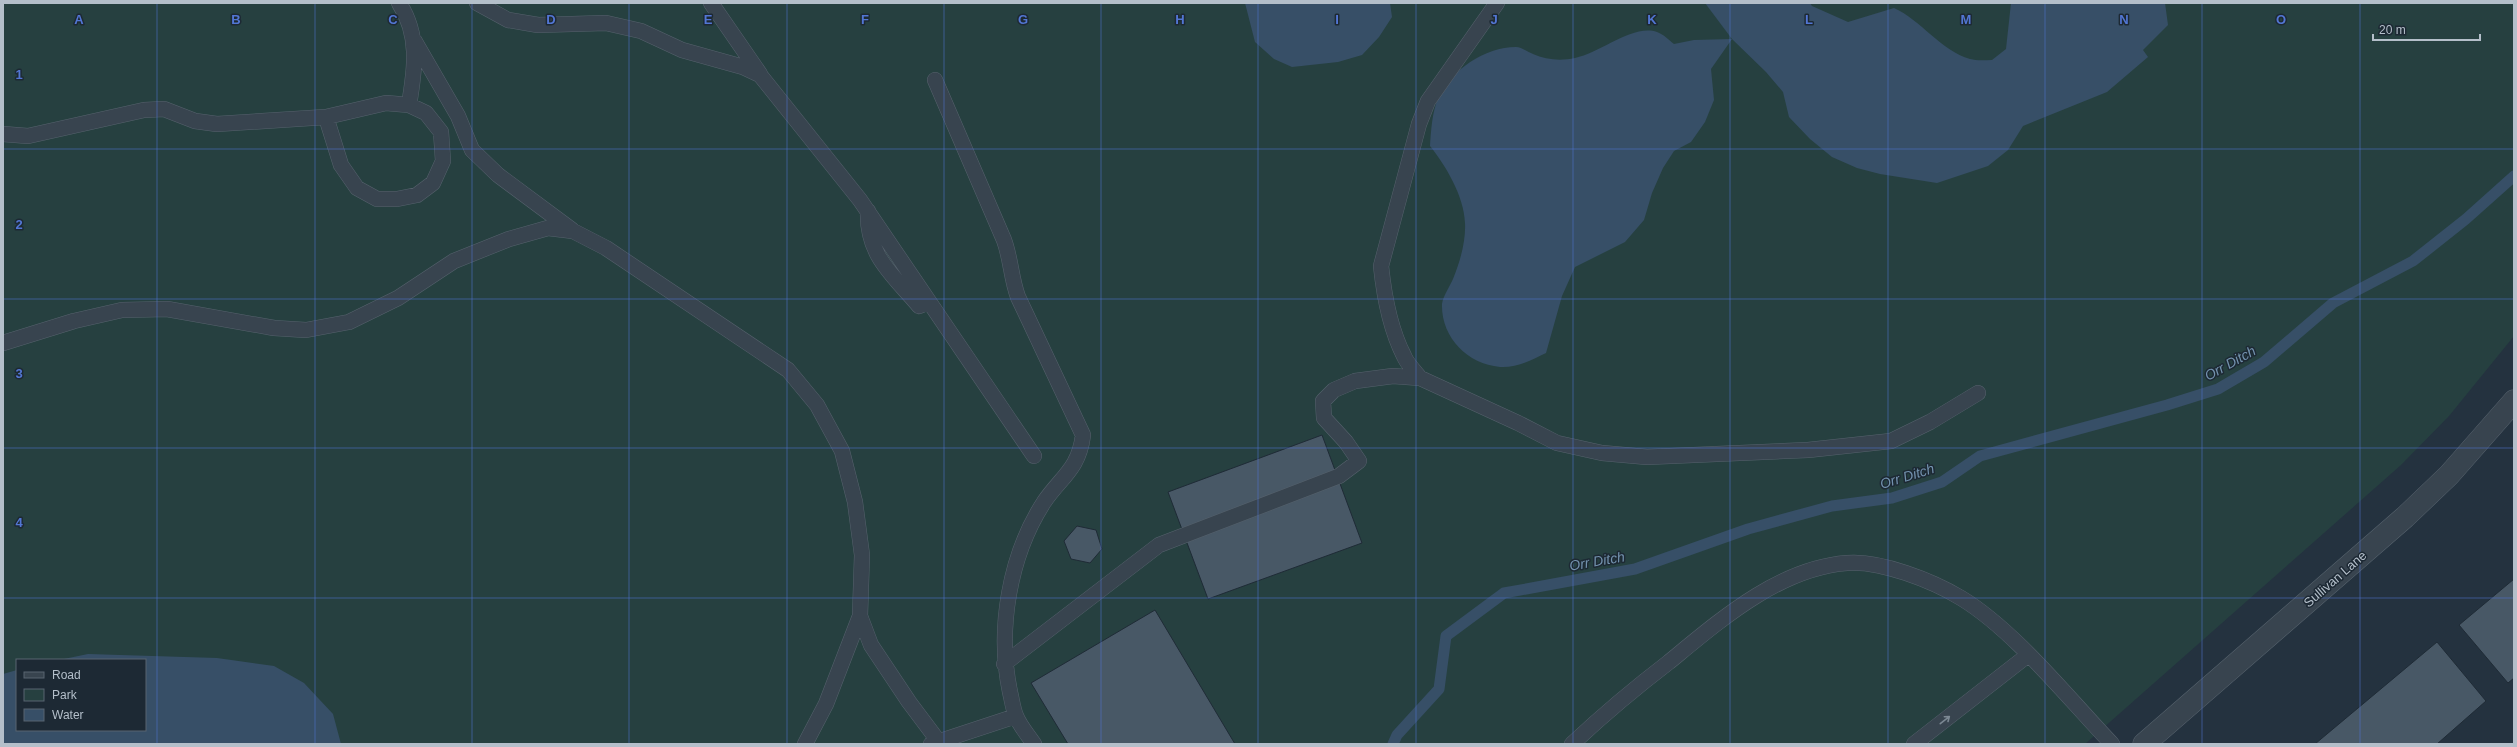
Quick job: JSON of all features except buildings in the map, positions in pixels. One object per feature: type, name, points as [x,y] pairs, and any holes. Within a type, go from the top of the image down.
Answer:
[{"type":"street","name":"Sullivan Lane","points":[[2144,744],[2405,517],[2449,475],[2514,401]]},
{"type":"lane","points":[[398,3],[414,40],[458,116],[472,150],[498,175],[573,231],[606,248],[788,370],[817,405],[842,451],[855,502],[862,555],[860,616],[826,704],[805,744]]},
{"type":"lane","points":[[478,3],[508,20],[538,25],[606,23],[641,31],[682,50],[743,67],[760,75]]},
{"type":"lane","points":[[711,3],[760,75],[868,211],[1034,456]]},
{"type":"lane","points":[[1420,378],[1404,356],[1392,322],[1383,287],[1381,266],[1418,124],[1428,101],[1497,3]]},
{"type":"lane","points":[[410,105],[416,63],[414,40]]},
{"type":"lane","points":[[935,80],[1004,240],[1011,263],[1011,278],[1018,297],[1083,435],[1081,446],[1071,471],[1045,502],[1025,536],[1009,588],[1004,664],[1016,716],[1034,744]]},
{"type":"lane","points":[[3,134],[28,136],[144,110],[164,110],[195,121],[217,124],[326,117],[386,104],[410,105],[426,112],[441,132],[443,161],[433,183],[417,195],[397,199],[377,199],[357,188],[341,165],[326,117]]},
{"type":"lane","points":[[3,343],[74,321],[122,310],[167,309],[274,328],[306,330],[349,322],[398,298],[454,261],[510,239],[548,228],[573,231]]},
{"type":"lane","points":[[1004,664],[1159,545],[1339,476],[1359,461],[1346,442],[1324,418],[1323,402],[1334,390],[1356,381],[1393,376],[1420,378],[1518,423],[1557,444],[1602,453],[1647,457],[1808,450],[1892,441],[1930,422],[1978,393]]},
{"type":"lane","points":[[1572,744],[1603,714],[1735,608],[1776,585],[1810,571],[1847,562],[1877,565],[1943,588],[1961,598],[1991,620],[2028,655],[2112,744]]},
{"type":"lane","points":[[860,616],[871,645],[934,743],[1016,716]]},
{"type":"lane","points":[[1914,744],[2028,655]]},
{"type":"green space","points":[[3,3],[2514,3],[2514,336],[2449,416],[2401,465],[2085,744],[3,744]]},
{"type":"water","points":[[1245,3],[1390,3],[1392,17],[1379,37],[1362,55],[1338,62],[1292,67],[1274,59],[1255,42]]},
{"type":"water","points":[[1705,3],[1810,3],[1812,6],[1848,22],[1894,8],[1904,13],[1940,43],[1960,55],[1978,60],[1992,60],[2006,49],[2011,3],[2165,3],[2168,25],[2143,50],[2148,57],[2107,92],[2023,126],[2008,150],[1988,166],[1937,183],[1880,174],[1857,168],[1832,157],[1810,139],[1789,117],[1783,92],[1766,72],[1732,39]]},
{"type":"water","points":[[1637,32],[1657,32],[1674,44],[1694,40],[1732,39],[1711,69],[1714,100],[1705,122],[1691,142],[1674,151],[1663,168],[1652,193],[1644,220],[1625,242],[1575,267],[1562,296],[1546,353],[1524,363],[1500,367],[1477,361],[1458,347],[1451,338],[1446,327],[1442,304],[1445,294],[1456,272],[1462,251],[1465,237],[1464,213],[1458,192],[1448,172],[1430,146],[1434,110],[1438,98],[1451,78],[1470,62],[1493,51],[1504,48],[1518,47],[1543,58],[1564,59],[1585,55],[1627,35]]},
{"type":"water","points":[[88,654],[217,658],[274,666],[304,683],[333,714],[341,744],[3,744],[3,674],[16,670],[16,731],[146,731],[146,659],[64,659]]},
{"type":"waterway","name":"Orr Ditch","points":[[1393,744],[1397,735],[1439,689],[1446,636],[1504,593],[1635,569],[1748,529],[1832,506],[1892,498],[1942,482],[1980,456],[2167,405],[2218,389],[2264,362],[2333,303],[2413,261],[2466,219],[2514,176]]}]
